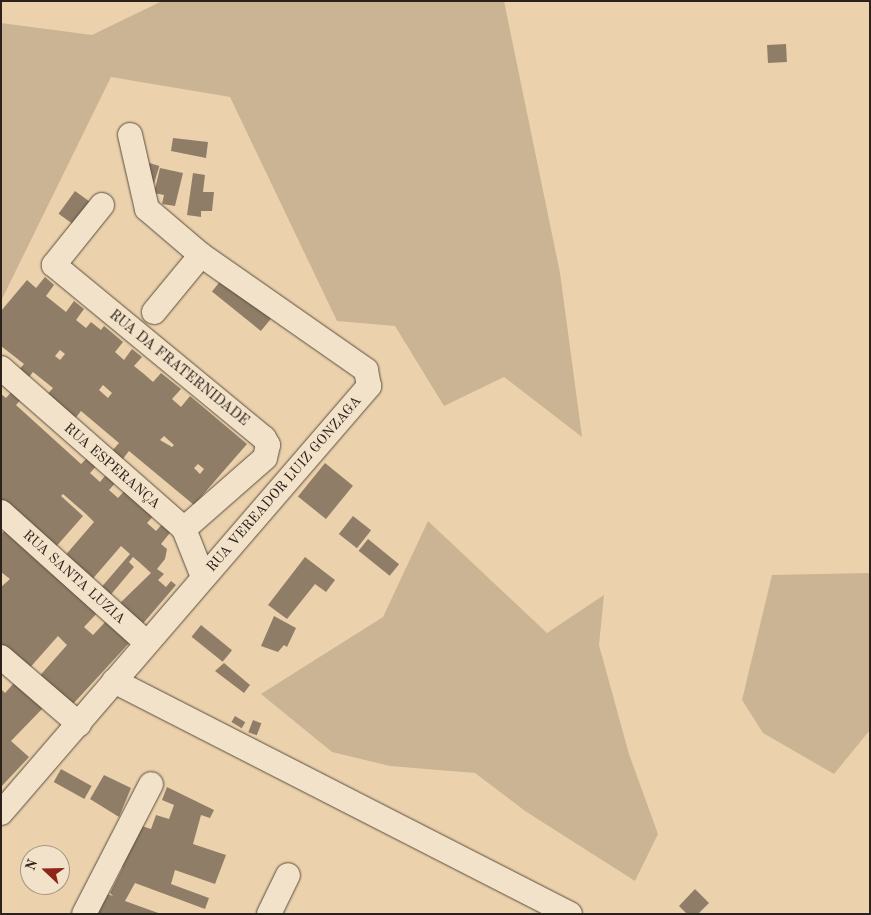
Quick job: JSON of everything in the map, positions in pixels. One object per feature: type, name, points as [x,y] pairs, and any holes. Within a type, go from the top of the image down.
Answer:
[{"type":"street","name":"RUA VEREADOR LUIZ GONZAGA","points":[[3,808],[79,724],[146,642],[369,386],[370,380],[366,370],[201,255],[147,209],[130,135]]},
{"type":"street","name":"RUA DA FRATERNIDADE","points":[[102,205],[54,265],[264,438],[268,445],[265,458],[184,529]]},
{"type":"street","points":[[154,312],[201,255]]},
{"type":"street","name":"RUA ESPERANÇA","points":[[1,368],[184,529],[203,577]]},
{"type":"street","name":"RUA SANTA LUZIA","points":[[1,512],[146,642]]},
{"type":"street","points":[[1,657],[79,724]]},
{"type":"street","points":[[114,681],[511,887],[570,914]]},
{"type":"street","points":[[84,914],[151,784]]},
{"type":"street","points":[[269,914],[288,875]]},
{"type":"shaded area","points":[[162,1],[504,1],[560,273],[582,437],[504,377],[444,406],[395,326],[337,321],[230,97],[111,77],[1,301],[1,23],[92,35]]},
{"type":"shaded area","points":[[428,521],[547,633],[604,595],[599,645],[629,754],[658,834],[635,881],[525,811],[475,773],[390,766],[332,752],[261,694],[383,617]]},
{"type":"shaded area","points":[[870,573],[870,730],[834,774],[763,733],[742,700],[772,575]]},
{"type":"building","points":[[786,44],[787,62],[768,63],[767,45]]},
{"type":"building","points":[[173,138],[208,142],[206,158],[171,151]]},
{"type":"building","points":[[146,162],[159,166],[154,183],[141,179]]},
{"type":"building","points":[[160,168],[183,173],[175,206],[162,204],[164,195],[154,193]]},
{"type":"building","points":[[193,173],[205,175],[203,192],[214,192],[212,211],[201,211],[201,217],[187,215]]},
{"type":"building","points":[[75,191],[94,205],[78,228],[59,214]]},
{"type":"building","points":[[45,277],[54,285],[46,296],[66,312],[74,301],[84,309],[76,320],[86,328],[91,322],[101,330],[104,326],[123,342],[115,352],[124,360],[132,349],[142,357],[134,366],[153,382],[161,373],[181,389],[172,399],[181,407],[190,396],[247,444],[194,505],[129,451],[122,460],[111,452],[119,443],[81,411],[74,420],[45,397],[53,388],[33,372],[26,381],[16,373],[24,364],[1,346],[1,311],[27,280],[36,288]],"holes":[[[60,350],[65,354],[60,360],[55,356]],[[103,385],[112,393],[108,398],[99,390]],[[164,436],[174,445],[172,447],[160,440]],[[198,464],[204,469],[200,474],[194,468]]]},
{"type":"building","points":[[222,279],[271,319],[261,331],[212,291]]},
{"type":"building","points":[[14,389],[23,397],[16,405],[81,464],[90,455],[99,463],[90,473],[100,482],[108,472],[118,480],[109,490],[118,498],[127,488],[156,513],[147,523],[156,531],[164,522],[173,529],[161,544],[167,549],[165,559],[157,569],[164,574],[158,580],[166,587],[171,581],[176,585],[140,627],[117,606],[151,573],[139,562],[133,557],[129,562],[134,567],[108,598],[99,590],[130,554],[121,546],[90,582],[63,558],[94,522],[86,514],[63,494],[61,496],[83,516],[54,549],[1,503],[1,394],[6,398]]},
{"type":"building","points":[[325,463],[353,486],[326,519],[298,496]]},
{"type":"building","points":[[353,516],[371,530],[357,548],[339,534]]},
{"type":"building","points":[[6,529],[99,611],[84,627],[93,635],[108,619],[130,642],[73,704],[36,680],[67,645],[58,636],[27,671],[1,649],[1,587],[10,579],[1,572],[1,534]]},
{"type":"building","points":[[368,539],[399,564],[390,576],[359,551]]},
{"type":"building","points":[[305,557],[335,580],[326,592],[315,584],[287,619],[268,605]]},
{"type":"building","points":[[274,616],[296,628],[287,647],[284,645],[278,652],[261,646]]},
{"type":"building","points":[[201,625],[232,650],[223,662],[192,637]]},
{"type":"building","points":[[224,663],[250,685],[244,693],[215,671]]},
{"type":"building","points":[[15,682],[43,708],[11,741],[29,757],[1,787],[1,689],[5,693]]},
{"type":"building","points":[[235,716],[245,722],[242,728],[231,722]]},
{"type":"building","points":[[253,720],[261,723],[257,735],[248,732]]},
{"type":"building","points":[[61,769],[92,786],[84,799],[54,782]]},
{"type":"building","points":[[104,775],[131,788],[119,817],[90,799]]},
{"type":"building","points":[[167,787],[214,810],[210,818],[201,815],[193,844],[226,855],[215,884],[175,870],[171,884],[209,898],[205,909],[135,883],[125,901],[161,914],[97,914],[107,894],[113,896],[110,893],[123,867],[119,865],[142,826],[151,829],[156,815],[169,819],[174,805],[162,800]]},
{"type":"building","points":[[695,889],[709,903],[698,914],[687,914],[679,906]]}]
